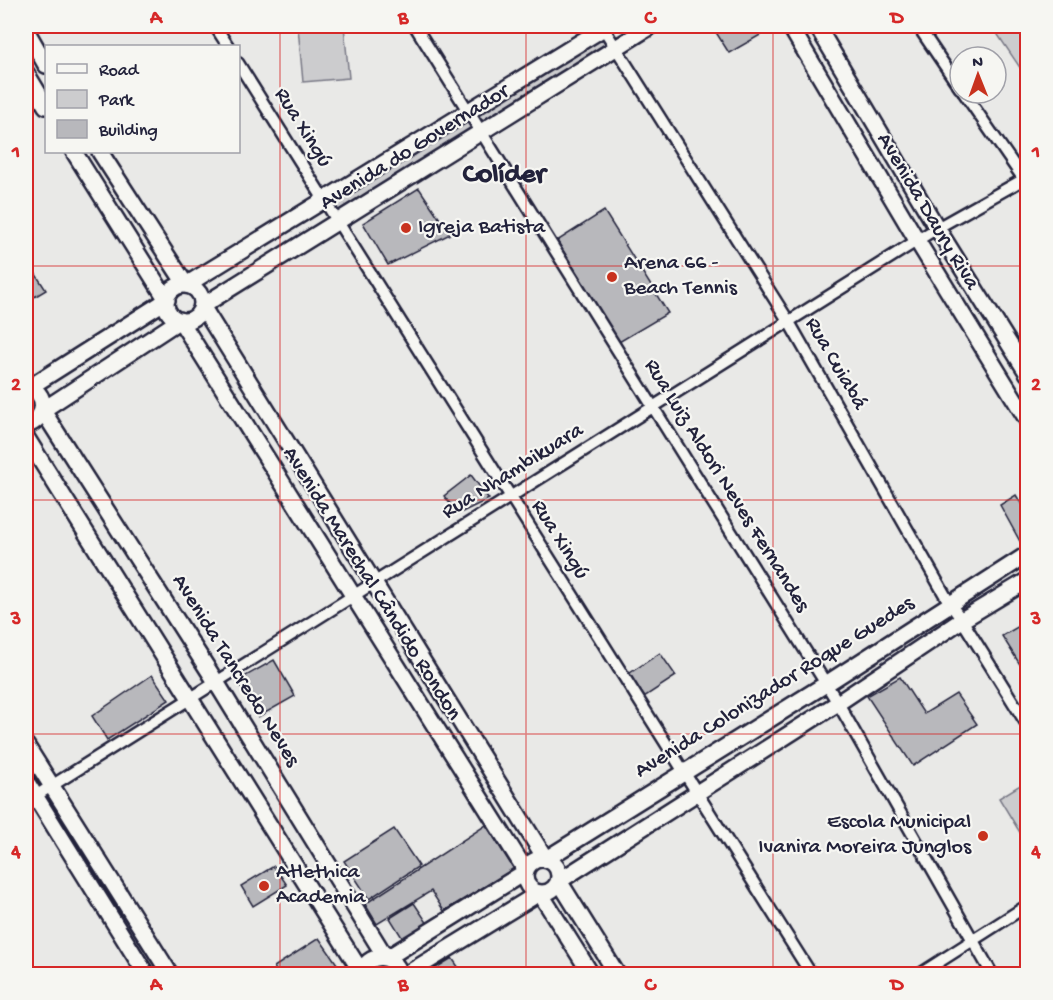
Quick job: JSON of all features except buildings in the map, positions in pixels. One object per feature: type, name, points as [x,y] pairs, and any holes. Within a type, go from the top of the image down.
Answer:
[{"type":"street","points":[[215,26],[227,45]]},
{"type":"street","name":"Rua Luiz Aldori Neves Fernandes","points":[[415,26],[838,703],[992,975]]},
{"type":"street","name":"Avenida do Governador","points":[[186,285],[604,26]]},
{"type":"street","name":"Rua Cuiabá","points":[[604,26],[789,322],[950,604],[1028,726]]},
{"type":"street","name":"Avenida do Governador","points":[[202,306],[651,26]]},
{"type":"street","name":"Avenida Daury Riva","points":[[790,26],[918,242],[1028,421]]},
{"type":"street","name":"Avenida Daury Riva","points":[[817,26],[937,228],[1028,374]]},
{"type":"street","points":[[918,26],[948,70]]},
{"type":"street","points":[[26,30],[45,63]]},
{"type":"street","name":"Rua Xingú","points":[[240,66],[811,975]]},
{"type":"street","points":[[26,73],[45,104]]},
{"type":"street","points":[[972,105],[1026,182]]},
{"type":"street","points":[[75,153],[167,300],[168,310],[180,320]]},
{"type":"street","points":[[101,153],[186,285]]},
{"type":"street","name":"Rua Nhambikuara","points":[[30,799],[937,228],[1026,182]]},
{"type":"street","points":[[26,425],[35,422],[43,410],[180,320],[196,316],[202,306],[201,295],[186,285],[171,290],[167,300],[27,386]]},
{"type":"street","name":"Avenida Marechal Cândido Rondon","points":[[202,306],[545,859]]},
{"type":"street","name":"Avenida Marechal Cândido Rondon","points":[[180,320],[525,871]]},
{"type":"street","name":"Avenida Tancredo Neves","points":[[27,386],[39,393],[43,410],[216,682],[386,958],[396,964],[400,975]]},
{"type":"street","points":[[26,437],[361,974]]},
{"type":"street","name":"Avenida Colonizador Roque Guedes","points":[[545,859],[826,684],[1028,554]]},
{"type":"street","name":"Avenida Colonizador Roque Guedes","points":[[559,881],[695,792],[838,703],[962,620],[1028,580]]},
{"type":"street","points":[[26,745],[170,975]]},
{"type":"street","points":[[26,782],[30,799],[146,975]]},
{"type":"street","points":[[361,974],[370,960],[386,958],[525,871],[535,860],[545,859],[555,864],[559,881],[617,975]]},
{"type":"street","points":[[525,871],[529,887],[539,893],[591,975]]},
{"type":"street","points":[[407,975],[539,893],[549,892],[559,881]]},
{"type":"street","points":[[920,975],[1028,905]]},
{"type":"green space","points":[[344,26],[349,78],[303,82],[298,27]]},
{"type":"green space","points":[[992,26],[1027,26],[1027,78],[1008,50],[1008,45],[1005,45]]},
{"type":"green space","points":[[603,28],[616,48],[483,131],[471,111]]},
{"type":"green space","points":[[468,112],[481,133],[338,222],[325,200]]},
{"type":"green space","points":[[1027,781],[1027,844],[999,798]]},
{"type":"place","name":"Igreja Batista","points":[[406,228]]},
{"type":"place","name":"Arena 66 - Beach Tennis","points":[[612,277]]},
{"type":"place","name":"Escola Municipal Ivanira Moreira Junglos","points":[[983,836]]},
{"type":"place","name":"Atlethica Academia","points":[[264,886]]},
{"type":"district","name":"Colíder","points":[[504,175]]}]
